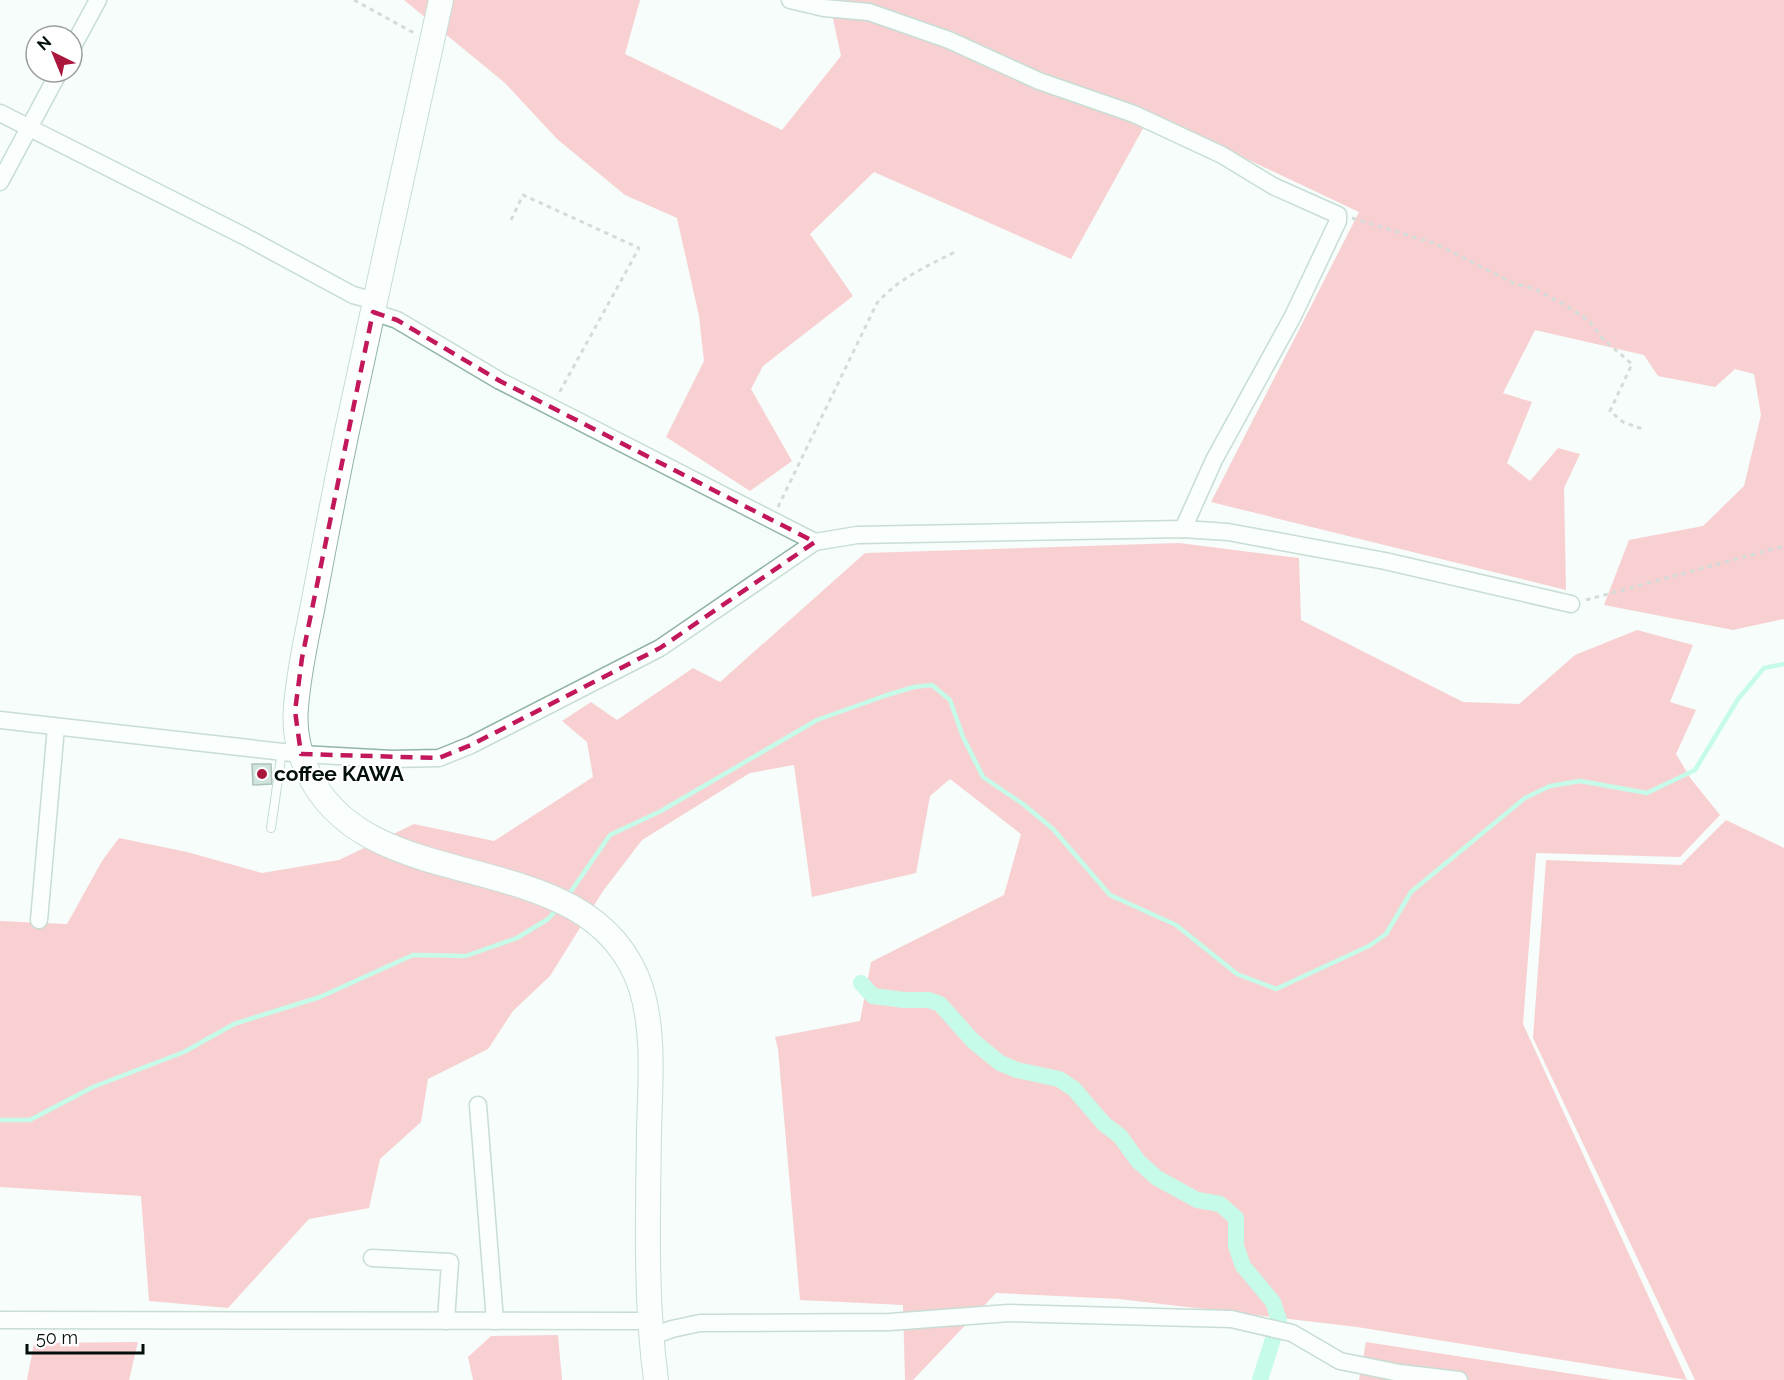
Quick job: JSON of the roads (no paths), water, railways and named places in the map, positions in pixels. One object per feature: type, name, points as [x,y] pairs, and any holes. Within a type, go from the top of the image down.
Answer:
[{"type":"street","points":[[84,26],[98,0]]},
{"type":"street","points":[[441,0],[330,513],[302,658],[292,753],[308,772],[325,799],[362,832],[430,858],[548,895],[592,918],[614,940],[626,958],[641,989],[645,1008],[650,1079],[649,1329],[656,1380]]},
{"type":"street","points":[[790,0],[824,8],[869,12],[949,40],[1039,81],[1134,114],[1222,155],[1273,186],[1338,215],[1338,221],[1293,316],[1214,460],[1184,529]]},
{"type":"street","points":[[0,182],[52,84]]},
{"type":"street","points":[[0,113],[213,220],[374,306],[500,381],[815,542]]},
{"type":"street","points":[[0,720],[292,753],[392,759],[439,758],[471,745],[660,648],[815,542],[857,535],[1184,529],[1228,532],[1363,557],[1522,591],[1570,604]]},
{"type":"street","points":[[39,920],[56,727]]},
{"type":"street","points":[[478,1105],[495,1321]]},
{"type":"street","points":[[372,1258],[450,1262],[446,1321]]},
{"type":"street","points":[[0,1320],[495,1321],[672,1329],[700,1323],[890,1322],[1009,1313],[1231,1319],[1292,1334],[1340,1361],[1400,1373],[1460,1380]]},
{"type":"lane","points":[[271,828],[292,753]]},
{"type":"waterway","points":[[567,897],[610,835],[661,811],[817,720],[887,695],[914,687],[932,685],[950,700],[963,737],[983,777],[1023,804],[1053,829],[1110,895],[1176,925],[1237,974],[1276,989],[1369,946],[1386,934],[1411,892],[1525,798],[1550,786],[1580,781],[1647,793],[1695,770],[1738,699],[1764,668],[1784,664]]},
{"type":"waterway","points":[[0,1120],[30,1120],[93,1087],[184,1052],[234,1024],[320,997],[413,955],[466,956],[517,938],[548,919],[558,908]]},
{"type":"waterway","points":[[861,983],[873,996],[929,1000],[940,1004],[973,1041],[1000,1063],[1017,1070],[1059,1079],[1074,1089],[1104,1124],[1120,1136],[1138,1161],[1157,1178],[1197,1200],[1220,1204],[1236,1218],[1236,1246],[1243,1266],[1273,1302],[1279,1320],[1260,1380]]},
{"type":"place","name":"coffee KAWA","points":[[262,774]]}]
